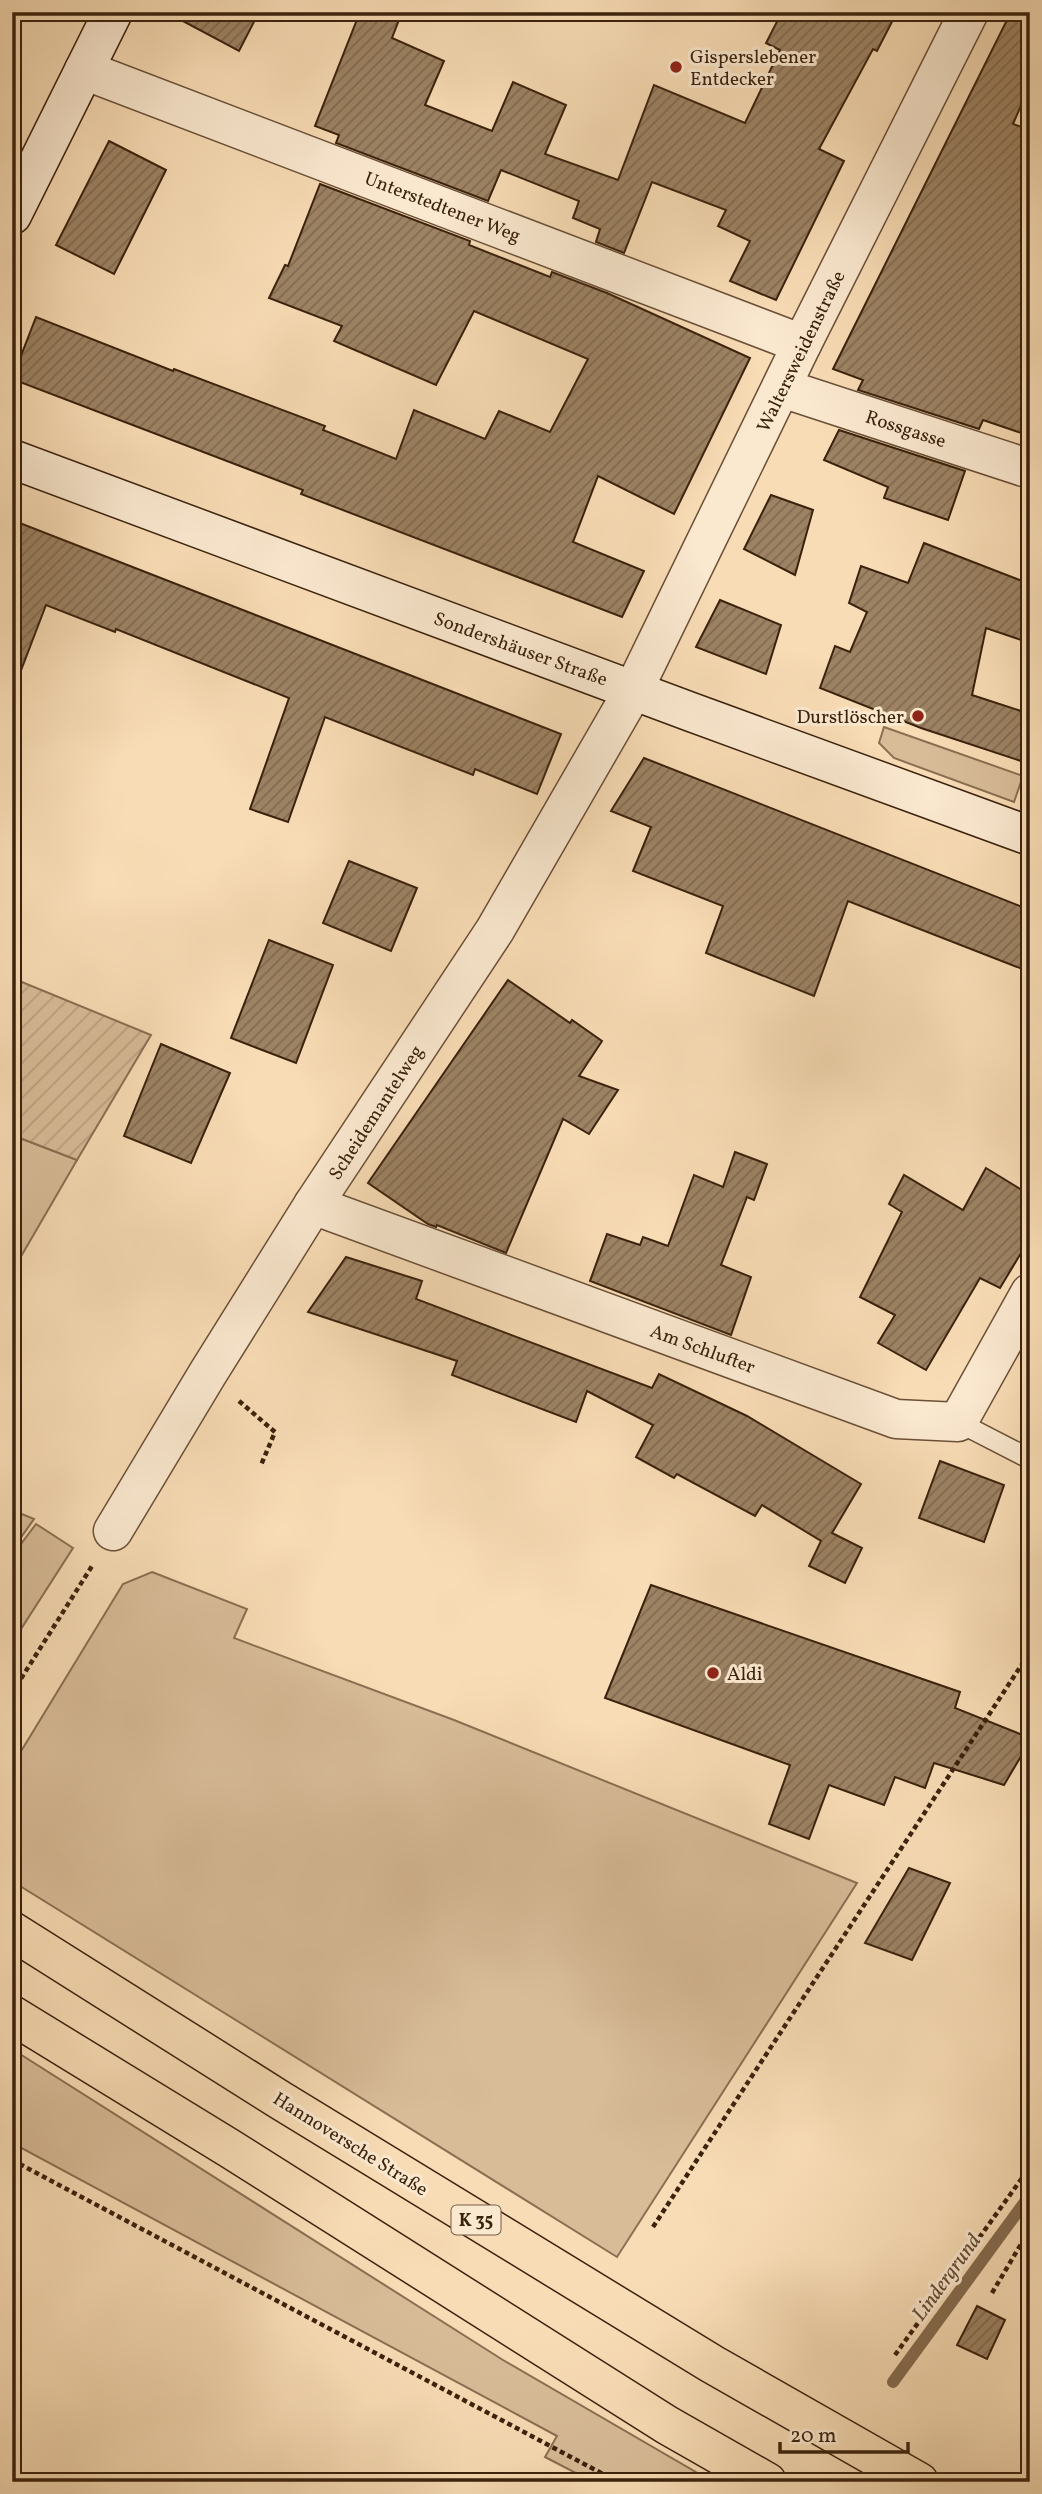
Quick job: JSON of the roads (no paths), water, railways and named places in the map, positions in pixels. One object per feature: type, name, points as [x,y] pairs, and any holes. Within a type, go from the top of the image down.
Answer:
[{"type":"highway","name":"Hannoversche Straße","points":[[26,1940],[280,2101],[689,2350],[919,2482]]},
{"type":"highway","points":[[12,2015],[229,2148],[667,2425],[767,2482]]},
{"type":"street","points":[[12,215],[113,12]]},
{"type":"street","name":"Waltersweidenstraße","points":[[634,691],[802,344],[969,12]]},
{"type":"street","name":"Unterstedtener Weg","points":[[84,70],[802,344]]},
{"type":"street","name":"Rossgasse","points":[[782,388],[1030,469]]},
{"type":"street","name":"Sondershäuser Straße","points":[[12,459],[1030,836]]},
{"type":"street","name":"Scheidemantelweg","points":[[113,1531],[313,1205],[495,930],[634,691]]},
{"type":"street","name":"Am Schlufter","points":[[313,1205],[896,1419],[958,1422]]},
{"type":"street","points":[[958,1422],[1030,1293]]},
{"type":"lane","points":[[958,1422],[1030,1460]]},
{"type":"waterway","name":"Lindergrund","points":[[893,2382],[1030,2195]]},
{"type":"place","name":"Gisperslebener Entdecker","points":[[676,67]]},
{"type":"place","name":"Durstlöscher","points":[[918,716]]},
{"type":"place","name":"Aldi","points":[[713,1673]]}]
